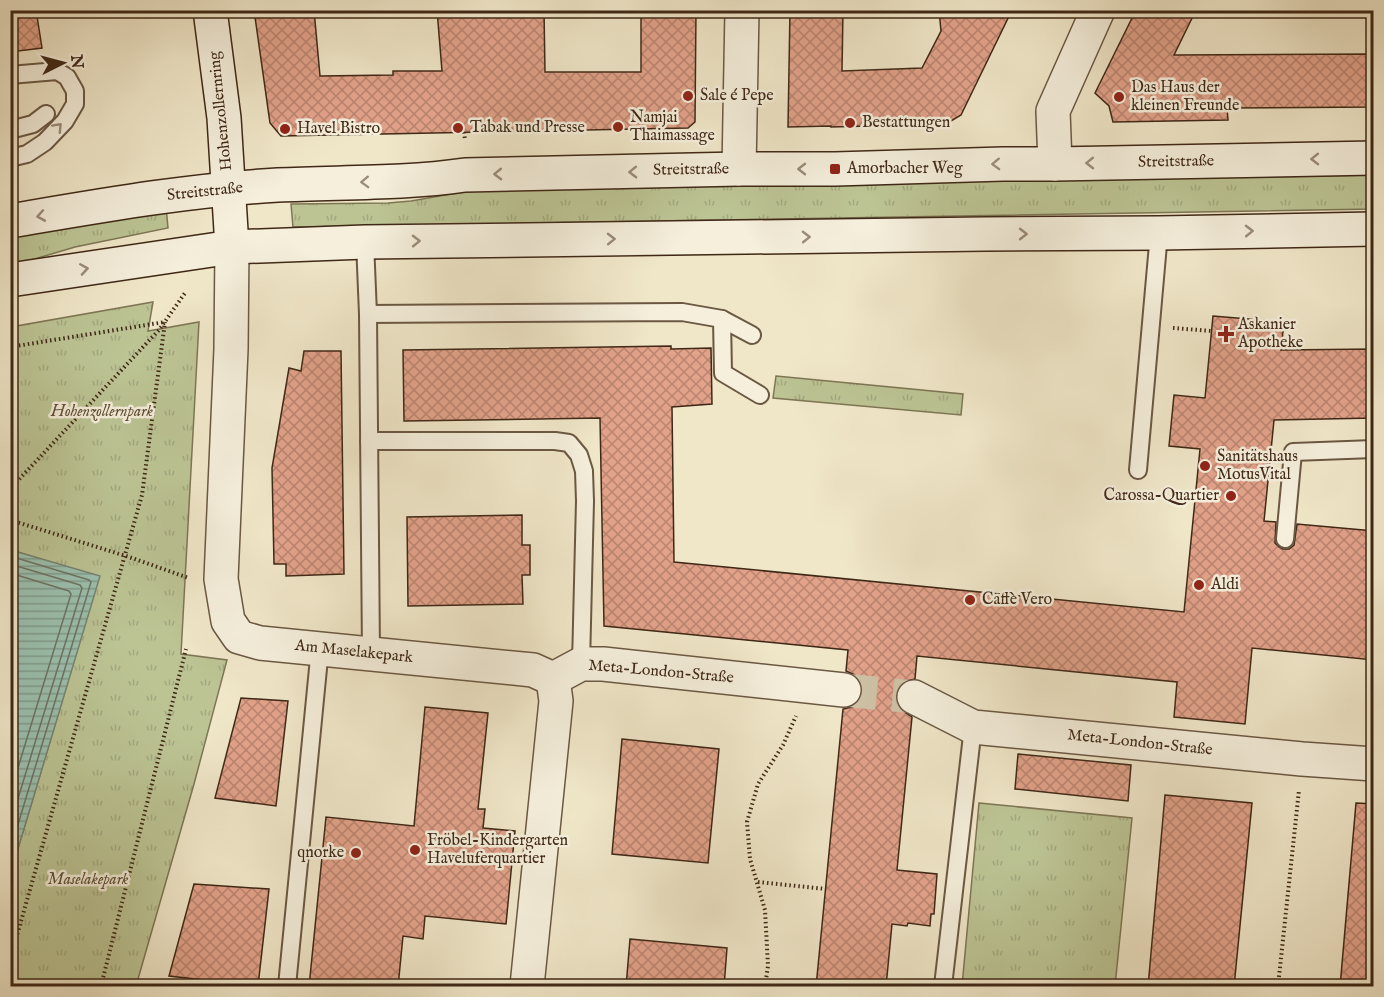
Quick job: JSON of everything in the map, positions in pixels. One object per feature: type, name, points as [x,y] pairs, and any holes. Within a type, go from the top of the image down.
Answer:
[{"type":"main road","name":"Hohenzollernring","points":[[210,10],[224,118],[232,247]]},
{"type":"main road","points":[[739,170],[742,10]]},
{"type":"main road","points":[[1055,164],[1053,111],[1098,10]]},
{"type":"main road","name":"Streitstraße","points":[[10,221],[228,189],[437,179],[465,175],[1374,158]]},
{"type":"main road","points":[[10,280],[232,247],[365,242],[1374,229]]},
{"type":"main road","name":"Am Maselakepark","points":[[232,247],[231,349],[220,579],[228,621],[239,637],[260,643],[533,670],[553,679]]},
{"type":"main road","name":"Meta-London-Straße","points":[[553,679],[581,664],[603,664],[844,690]]},
{"type":"main road","points":[[527,987],[556,701],[553,679]]},
{"type":"main road","name":"Meta-London-Straße","points":[[914,697],[972,727],[1374,764]]},
{"type":"lane","points":[[10,75],[57,71],[68,77],[75,91],[75,104],[65,121],[45,142],[27,154],[10,158]]},
{"type":"lane","points":[[10,130],[33,123],[46,114]]},
{"type":"lane","points":[[1138,470],[1159,233]]},
{"type":"lane","points":[[365,242],[368,314],[371,654]]},
{"type":"lane","points":[[368,314],[682,312],[722,319],[752,335]]},
{"type":"lane","points":[[722,319],[723,373],[760,395]]},
{"type":"lane","points":[[369,441],[555,441],[569,443],[579,455],[584,471],[581,664]]},
{"type":"lane","points":[[1285,539],[1293,452],[1374,449]]},
{"type":"lane","points":[[287,987],[320,648]]},
{"type":"lane","points":[[943,987],[972,727]]},
{"type":"path","points":[[464,132],[465,140]]},
{"type":"path","points":[[10,489],[165,322],[185,293]]},
{"type":"path","points":[[10,347],[165,322]]},
{"type":"path","points":[[10,960],[142,495],[165,322]]},
{"type":"path","points":[[1182,328],[1212,331]]},
{"type":"path","points":[[10,520],[190,578]]},
{"type":"path","points":[[101,987],[186,649]]},
{"type":"path","points":[[765,987],[768,966],[765,910],[750,859],[747,822],[758,784],[783,745],[796,717],[799,685]]},
{"type":"path","points":[[1278,987],[1302,759]]},
{"type":"path","points":[[758,882],[826,889]]},
{"type":"green space","points":[[1374,175],[1373,209],[293,227],[291,204],[388,203],[480,189]]},
{"type":"green space","points":[[166,206],[168,228],[75,247],[11,266],[11,234]]},
{"type":"green space","points":[[153,302],[148,331],[199,322],[181,654],[227,660],[136,986],[11,986],[11,872],[99,577],[11,550],[11,327]]},
{"type":"green space","points":[[776,376],[963,394],[961,415],[773,398]]},
{"type":"green space","points":[[979,803],[1132,818],[1115,986],[962,986]]},
{"type":"water","points":[[10,550],[100,576],[11,872]]},
{"type":"building","points":[[10,10],[36,10],[42,48],[10,52]]},
{"type":"building","points":[[254,10],[314,10],[320,76],[393,75],[393,71],[442,71],[437,10],[544,10],[545,72],[641,72],[641,10],[696,10],[695,122],[688,128],[281,136],[270,123]]},
{"type":"building","points":[[790,10],[843,10],[842,71],[922,68],[941,31],[939,10],[1012,10],[961,115],[946,124],[788,127]]},
{"type":"building","points":[[1136,10],[1196,10],[1174,55],[1374,54],[1374,107],[1227,108],[1228,120],[1113,122],[1109,106],[1095,93]]},
{"type":"building","points":[[1213,316],[1284,322],[1281,350],[1374,349],[1374,418],[1274,420],[1264,521],[1276,522],[1275,543],[1283,549],[1289,549],[1294,545],[1297,524],[1374,531],[1374,660],[1252,648],[1245,724],[1174,717],[1177,682],[917,656],[915,679],[903,682],[895,697],[899,708],[912,717],[897,870],[937,874],[934,914],[931,914],[930,926],[908,923],[907,926],[892,924],[886,987],[816,987],[843,709],[852,707],[859,701],[863,691],[861,682],[855,675],[846,671],[848,650],[604,626],[600,418],[404,421],[403,350],[671,346],[671,349],[711,348],[712,404],[672,407],[674,562],[1184,612],[1200,449],[1169,446],[1174,395],[1205,398]]},
{"type":"building","points":[[304,351],[341,351],[344,574],[286,576],[286,564],[274,564],[272,468],[289,368],[301,371]]},
{"type":"building","points":[[522,515],[522,545],[530,545],[530,575],[522,575],[523,604],[408,606],[407,517]]},
{"type":"building","points":[[241,698],[288,701],[276,806],[215,798]]},
{"type":"building","points":[[425,707],[488,713],[478,809],[485,809],[483,828],[515,831],[506,924],[425,916],[423,939],[403,936],[398,987],[309,987],[326,817],[414,826]]},
{"type":"building","points":[[622,739],[719,749],[708,863],[612,854]]},
{"type":"building","points":[[1018,754],[1131,765],[1128,801],[1015,789]]},
{"type":"building","points":[[1165,795],[1252,803],[1234,987],[1148,987]]},
{"type":"building","points":[[1356,803],[1374,804],[1374,987],[1340,987]]},
{"type":"building","points":[[194,884],[269,889],[258,986],[169,976]]},
{"type":"building","points":[[630,939],[727,948],[724,987],[626,987]]},
{"type":"tunnel","points":[[844,690],[914,697]]},
{"type":"place","name":"Sale é Pepe","points":[[688,96]]},
{"type":"place","name":"Das Haus der kleinen Freunde","points":[[1119,97]]},
{"type":"place","name":"Bestattungen","points":[[850,123]]},
{"type":"place","name":"Namjai Thaimassage","points":[[618,127]]},
{"type":"place","name":"Tabak und Presse","points":[[458,128]]},
{"type":"place","name":"Havel Bistro","points":[[285,129]]},
{"type":"place","name":"Amorbacher Weg","points":[[835,169]]},
{"type":"place","name":"Askanier Apotheke","points":[[1226,334]]},
{"type":"place","name":"Sanitätshaus MotusVital","points":[[1205,466]]},
{"type":"place","name":"Carossa-Quartier","points":[[1231,496]]},
{"type":"place","name":"Aldi","points":[[1199,585]]},
{"type":"place","name":"Caffè Vero","points":[[970,600]]},
{"type":"place","name":"Fröbel-Kindergarten Haveluferquartier","points":[[415,850]]},
{"type":"place","name":"qnorke","points":[[356,853]]},
{"type":"park label","name":"Hohenzollernpark","points":[[102,412]]},
{"type":"park label","name":"Maselakepark","points":[[88,880]]}]
